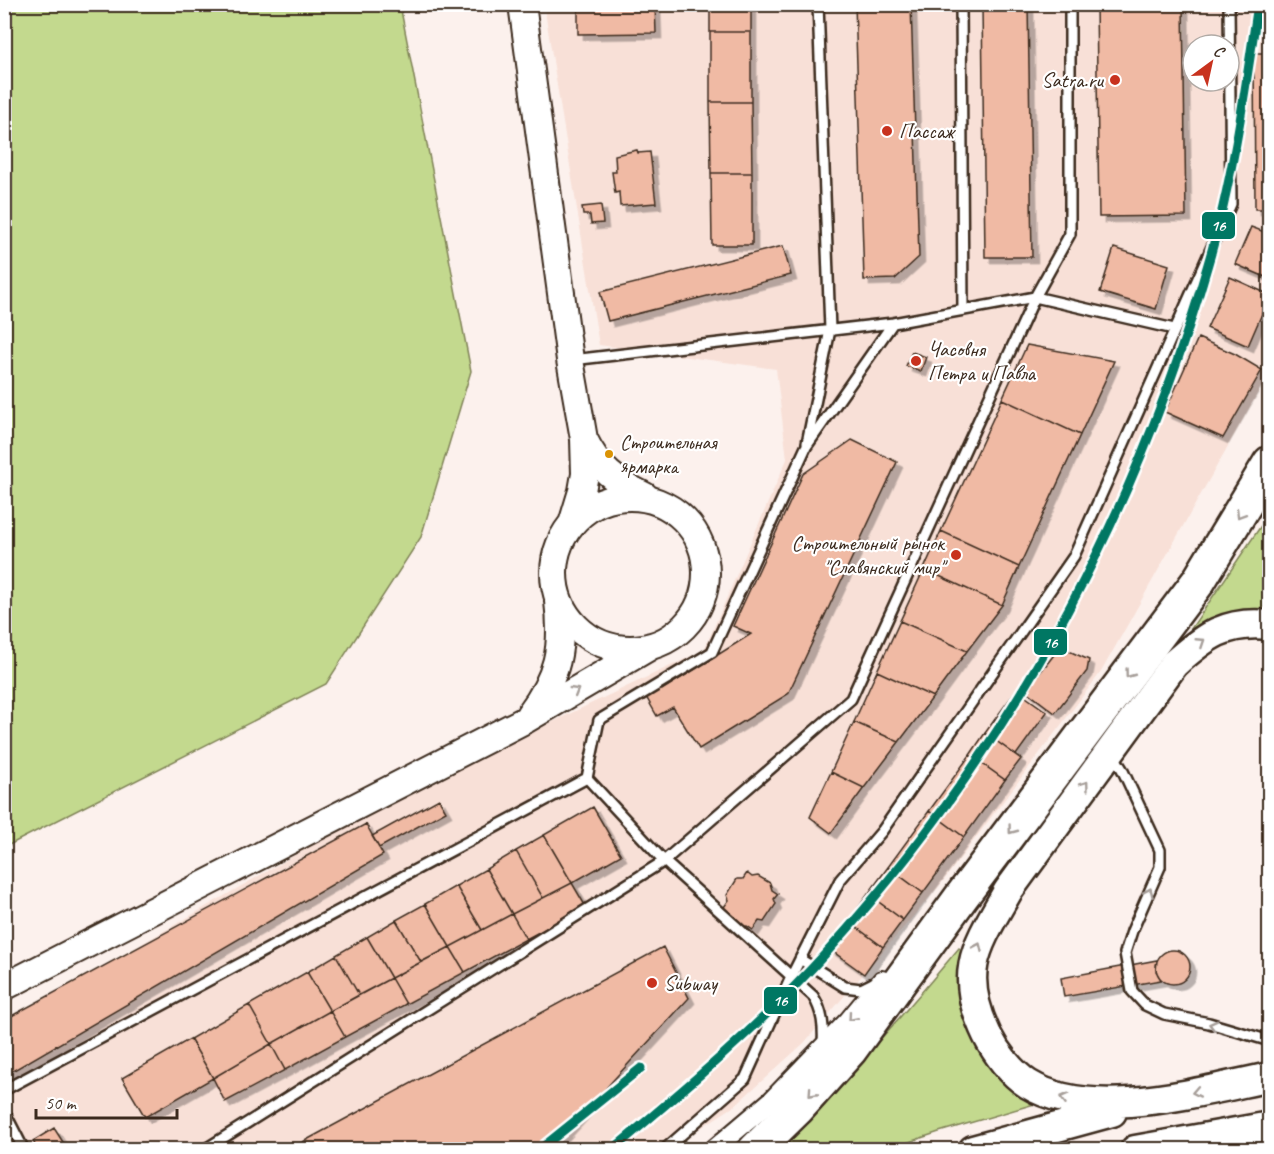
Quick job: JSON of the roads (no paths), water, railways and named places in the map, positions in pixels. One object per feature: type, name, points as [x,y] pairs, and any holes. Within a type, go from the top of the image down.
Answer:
[{"type":"highway","points":[[755,1149],[797,1110],[850,1050],[962,896],[1198,582],[1269,464]]},
{"type":"main road","points":[[1164,1098],[1117,1102],[1076,1102],[1050,1095],[1027,1083],[1009,1068],[990,1041],[978,1015],[971,984],[974,957],[987,927],[1008,891],[1174,664],[1196,644],[1221,629],[1250,623],[1269,626]]},
{"type":"main road","points":[[973,1149],[1164,1098],[1269,1077]]},
{"type":"main road","points":[[1135,1149],[1269,1126]]},
{"type":"street","points":[[522,4],[570,360],[584,439],[585,474],[572,524],[557,549],[554,564],[561,621],[561,643],[556,666],[538,703],[525,720]]},
{"type":"street","points":[[4,987],[525,720],[665,640],[688,622],[703,596],[706,581],[703,552],[694,531],[679,514],[619,482],[603,470],[584,439]]},
{"type":"street","points":[[572,524],[589,509],[609,500],[624,497],[653,500]]},
{"type":"street","points":[[557,594],[570,620],[593,639],[621,648],[651,646]]},
{"type":"street","points":[[713,1149],[772,1100],[962,896]]},
{"type":"lane","points":[[806,447],[830,330],[818,4]]},
{"type":"lane","points":[[961,4],[963,310]]},
{"type":"lane","points":[[204,1149],[664,861],[851,699],[1035,297],[1070,234],[1070,4]]},
{"type":"lane","points":[[664,1149],[745,1079],[791,977],[840,880],[882,831],[1074,556],[1231,204],[1229,4]]},
{"type":"lane","points":[[570,360],[893,323],[1035,297],[1174,329]]},
{"type":"lane","points":[[587,778],[599,720],[712,652],[806,447],[893,323]]},
{"type":"lane","points":[[1111,751],[1160,849],[1160,867],[1132,931],[1125,954],[1132,991],[1145,1005],[1164,1014],[1209,1023],[1269,1041]]},
{"type":"lane","points":[[587,778],[664,861],[813,996],[820,1007],[824,1023],[823,1047]]},
{"type":"lane","points":[[4,1090],[587,778]]},
{"type":"lane","points":[[800,959],[845,987],[861,989],[886,976]]},
{"type":"lane","points":[[4,1111],[24,1149]]},
{"type":"place","name":"Satra.ru","points":[[1115,80]]},
{"type":"place","name":"Пассаж","points":[[887,131]]},
{"type":"place","name":"Часовня Петра и Павла","points":[[916,361]]},
{"type":"place","name":"Строительная ярмарка","points":[[609,454]]},
{"type":"place","name":"Строительный рынок \"Славянский мир\"","points":[[956,555]]},
{"type":"place","name":"Subway","points":[[652,983]]}]
